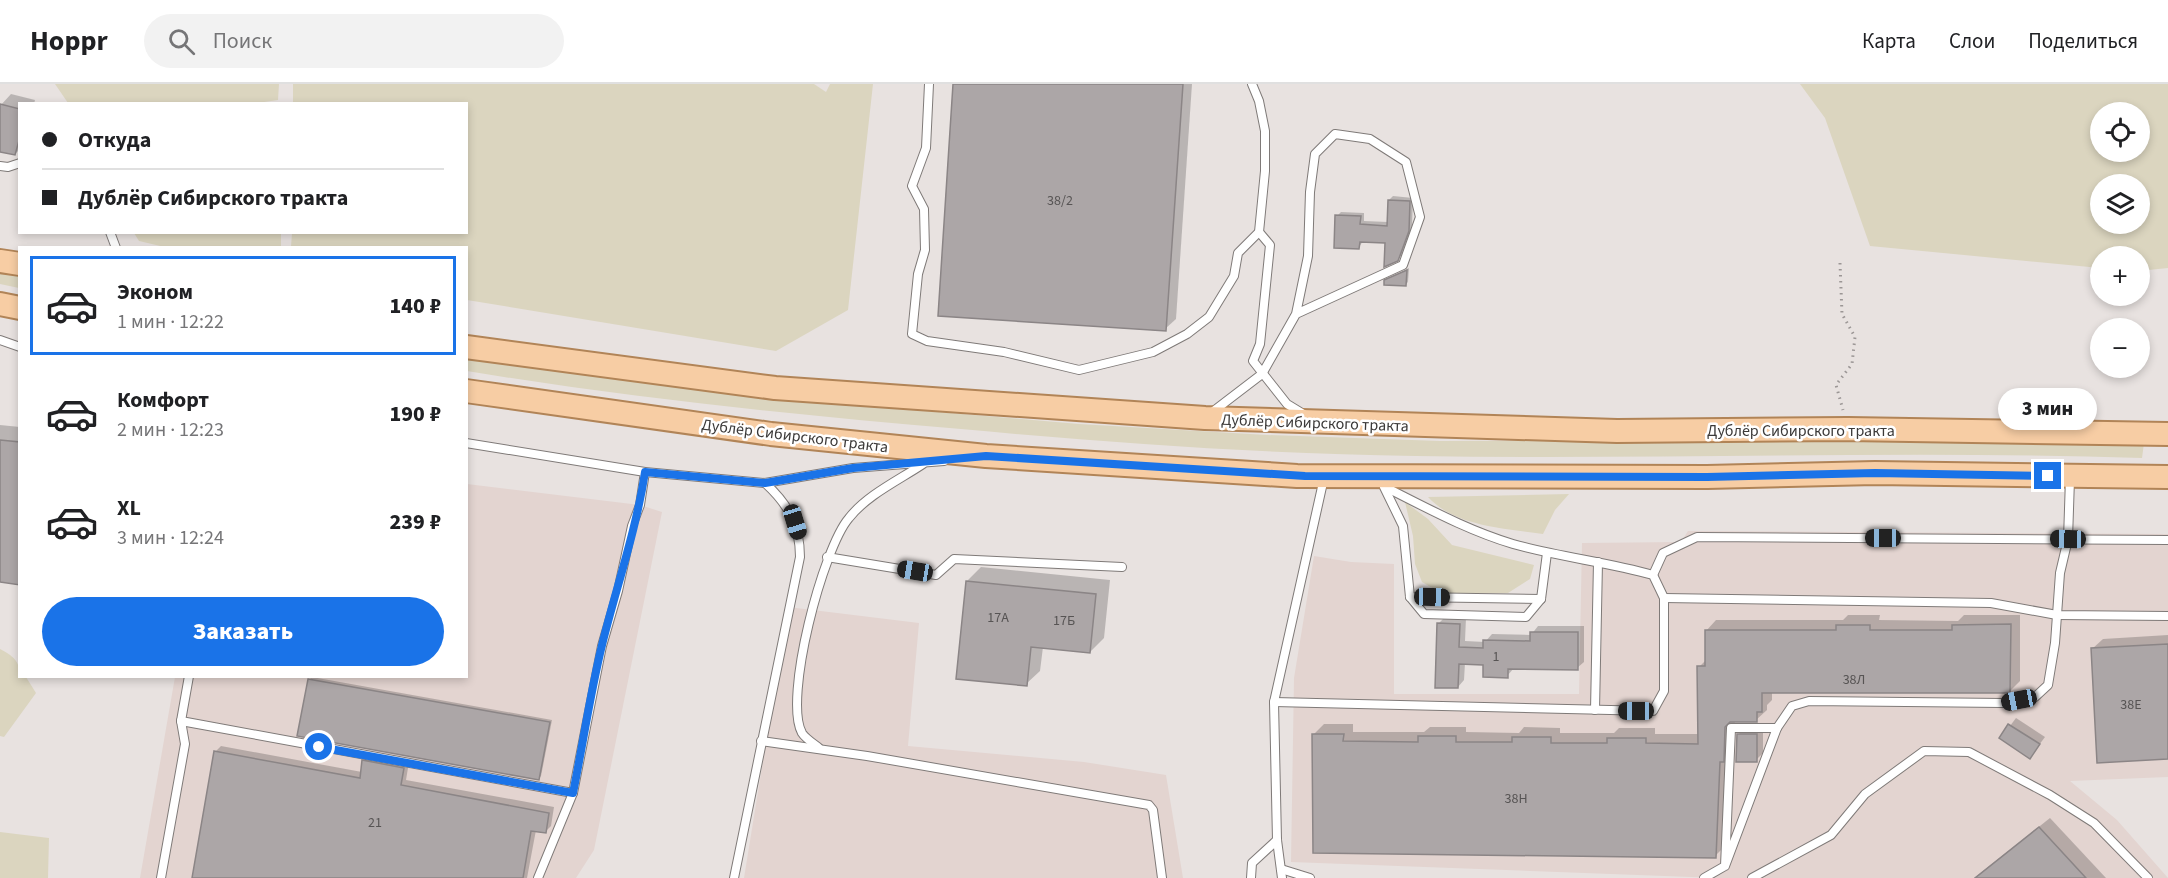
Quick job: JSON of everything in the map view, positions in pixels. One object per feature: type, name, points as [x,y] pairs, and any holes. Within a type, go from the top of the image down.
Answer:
[{"type":"main road","points":[[0,261],[18,264]]},
{"type":"main road","points":[[0,304],[18,308]]},
{"type":"main road","name":"Дублёр Сибирского тракта","points":[[468,347],[775,388],[1205,418],[1617,431],[1848,429],[2168,434]]},
{"type":"main road","name":"Дублёр Сибирского тракта","points":[[468,391],[771,434],[986,456],[1325,477],[1707,477],[1875,473],[2168,477]]},
{"type":"lane","points":[[930,84],[926,148],[912,186],[924,209],[925,250],[918,273],[912,310],[912,334],[919,338],[1079,370],[1153,352],[1187,334],[1209,317],[1234,276],[1238,253],[1259,232],[1265,171],[1265,131],[1259,101],[1252,84]]},
{"type":"lane","points":[[1205,418],[1262,374],[1296,314],[1308,256],[1310,192],[1315,154],[1335,134],[1370,139],[1406,162],[1418,206],[1420,217],[1403,265],[1296,314]]},
{"type":"lane","points":[[0,166],[8,167],[18,164]]},
{"type":"lane","points":[[1259,232],[1270,245],[1260,344],[1253,361],[1287,404],[1319,423]]},
{"type":"lane","points":[[0,340],[18,346]]},
{"type":"lane","points":[[468,443],[645,472],[765,483],[853,468],[986,456]]},
{"type":"lane","points":[[820,748],[802,733],[797,710],[808,620],[827,557],[848,518],[924,463]]},
{"type":"lane","points":[[538,878],[573,793],[602,646],[618,591],[632,526],[640,505],[645,472]]},
{"type":"lane","points":[[1274,702],[1653,711],[1664,691],[1664,597],[1653,575],[1547,552],[1458,525],[1387,488],[1357,476]]},
{"type":"lane","points":[[1704,878],[1725,866],[1777,728],[1792,706],[1809,701],[2003,703],[2035,697],[2048,685],[2060,573],[2068,539],[2070,476]]},
{"type":"lane","points":[[1282,878],[1277,840],[1274,702],[1325,477]]},
{"type":"lane","points":[[734,878],[800,557],[800,538],[795,522],[784,500],[765,483]]},
{"type":"lane","points":[[1387,488],[1403,526],[1410,597],[1424,614],[1526,617],[1541,599],[1547,552]]},
{"type":"lane","points":[[1653,575],[1663,553],[1697,537],[2168,540]]},
{"type":"lane","points":[[827,557],[936,574],[954,559],[1122,567]]},
{"type":"lane","points":[[1595,710],[1599,562]]},
{"type":"lane","points":[[1410,597],[1541,599]]},
{"type":"lane","points":[[1664,597],[1990,603],[2057,615],[2168,616]]},
{"type":"lane","points":[[161,878],[185,744],[181,721],[189,678]]},
{"type":"lane","points":[[181,721],[573,793]]},
{"type":"lane","points":[[1725,866],[1731,728],[1777,728]]},
{"type":"lane","points":[[761,741],[820,748],[1149,806],[1153,810],[1162,878]]},
{"type":"lane","points":[[1752,878],[1831,835],[1865,794],[1924,751],[1969,752],[2050,795],[2094,823],[2148,878]]},
{"type":"lane","points":[[1251,878],[1252,863],[1277,840]]},
{"type":"lane","points":[[1281,869],[1310,878]]},
{"type":"path","points":[[1840,263],[1842,314],[1854,337],[1852,364],[1836,385],[1848,429]]},
{"type":"shaded area","points":[[55,84],[279,84],[278,100],[264,102],[67,102]]},
{"type":"shaded area","points":[[293,84],[814,84],[826,92],[830,84],[873,84],[848,310],[776,351],[468,300],[468,246],[291,246],[292,234],[468,234],[468,102],[293,102]]},
{"type":"shaded area","points":[[1800,84],[2168,84],[2168,268],[2150,270],[2150,246],[2090,246],[2090,267],[1870,246],[1825,118]]},
{"type":"shaded area","points":[[135,234],[281,234],[281,246],[160,246],[139,241]]},
{"type":"shaded area","points":[[0,269],[18,273],[18,288],[0,284]]},
{"type":"shaded area","points":[[468,355],[752,394],[892,408],[1079,424],[1267,435],[1440,441],[1929,440],[2144,443],[2142,458],[1960,455],[1507,457],[1359,455],[1188,447],[899,424],[651,398],[468,371]]},
{"type":"shaded area","points":[[468,484],[640,505],[662,512],[594,850],[576,878],[140,878],[175,678],[468,678]]},
{"type":"shaded area","points":[[1569,494],[1555,510],[1543,534],[1497,528],[1466,520],[1452,515],[1428,497]]},
{"type":"shaded area","points":[[1405,502],[1428,519],[1452,545],[1534,565],[1530,579],[1508,593],[1441,593],[1422,582],[1415,564],[1413,536]]},
{"type":"shaded area","points":[[1688,531],[2168,534],[2168,777],[2070,781],[2117,820],[2168,878],[1718,878],[1291,862],[1294,678],[1314,556],[1351,562],[1394,564],[1394,694],[1579,694],[1582,543],[1681,542]]},
{"type":"shaded area","points":[[788,607],[919,623],[908,746],[1084,762],[1166,775],[1183,878],[744,878]]},
{"type":"shaded area","points":[[0,649],[15,660],[18,664],[18,678],[27,678],[36,693],[4,737],[0,736]]},
{"type":"shaded area","points":[[0,832],[49,838],[48,878],[0,878]]},
{"type":"building","points":[[953,84],[1183,84],[1166,331],[938,316]]},
{"type":"building","points":[[0,104],[18,108],[18,144],[15,155],[0,152]]},
{"type":"building","points":[[1388,200],[1410,201],[1409,231],[1398,261],[1384,267],[1385,243],[1360,242],[1359,249],[1334,248],[1335,215],[1361,216],[1360,224],[1387,226]]},
{"type":"building","points":[[1407,270],[1406,286],[1384,285],[1384,280]]},
{"type":"building","points":[[0,440],[18,442],[18,585],[0,582]]},
{"type":"building","points":[[966,581],[1096,594],[1090,653],[1031,647],[1027,686],[956,679]]},
{"type":"building","points":[[1437,623],[1460,624],[1459,647],[1483,648],[1483,640],[1530,641],[1530,632],[1578,632],[1578,670],[1508,669],[1508,678],[1483,677],[1483,665],[1459,664],[1458,688],[1435,688]]},
{"type":"building","points":[[2011,624],[2010,693],[1762,693],[1762,712],[1757,712],[1757,722],[1730,722],[1725,727],[1724,762],[1720,762],[1716,858],[1313,853],[1312,734],[1344,734],[1343,741],[1418,742],[1418,736],[1456,736],[1456,742],[1512,742],[1512,737],[1551,737],[1551,743],[1607,743],[1607,738],[1646,738],[1646,743],[1698,744],[1697,666],[1705,666],[1705,630],[1836,630],[1836,625],[1870,625],[1870,630],[1952,630],[1952,625]]},
{"type":"building","points":[[2168,644],[2168,759],[2097,763],[2091,648]]},
{"type":"building","points":[[308,679],[550,722],[539,780],[297,736]]},
{"type":"building","points":[[2008,724],[2040,744],[2030,759],[1999,738]]},
{"type":"building","points":[[1737,734],[1757,734],[1757,762],[1736,762]]},
{"type":"building","points":[[214,751],[360,778],[362,760],[404,768],[401,785],[549,813],[546,833],[531,831],[523,878],[192,878]]},
{"type":"building","points":[[2039,827],[2086,878],[1975,878]]},
{"type":"route","points":[[319,747],[573,793],[602,646],[618,591],[632,526],[640,505],[645,472],[765,483],[853,468],[986,456],[1305,476],[1707,477],[1875,473],[2048,476]]}]
